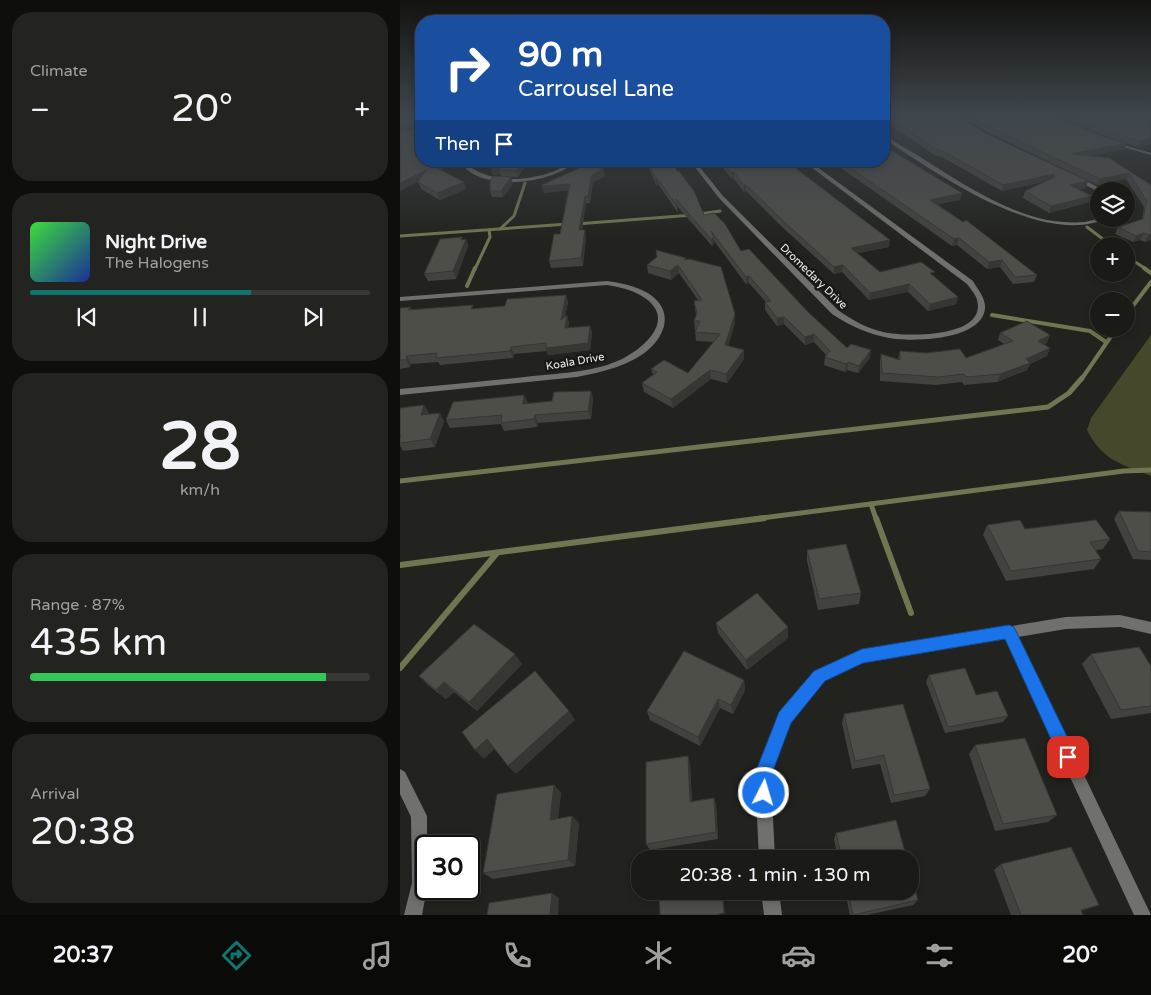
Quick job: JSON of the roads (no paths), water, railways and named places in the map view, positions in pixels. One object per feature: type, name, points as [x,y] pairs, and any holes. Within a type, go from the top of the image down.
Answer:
[{"type":"street","points":[[911,155],[982,196],[1023,216],[1066,224],[1090,222]]},
{"type":"street","points":[[470,167],[478,175],[509,180],[550,174],[567,167]]},
{"type":"street","name":"Dromedary Drive","points":[[697,167],[721,197],[836,312],[849,321],[878,333],[910,338],[942,336],[955,333],[974,322],[981,311],[982,305],[979,294],[970,283],[814,167]]},
{"type":"street","points":[[1070,175],[1090,185]]},
{"type":"street","name":"Koala Drive","points":[[400,299],[607,283],[643,293],[658,305],[663,318],[659,333],[646,348],[626,361],[604,368],[572,375],[400,392]]},
{"type":"street","points":[[767,850],[763,776],[785,717],[819,676],[862,656],[1066,623],[1120,621],[1151,628]]},
{"type":"street","points":[[1009,632],[1143,915]]},
{"type":"street","points":[[400,777],[419,816],[420,883],[413,915]]},
{"type":"street","points":[[771,900],[773,915]]},
{"type":"waterway","points":[[500,229],[514,216],[525,183]]},
{"type":"waterway","points":[[576,224],[693,215],[720,211]]},
{"type":"waterway","points":[[500,229],[568,224]]},
{"type":"waterway","points":[[1087,227],[1100,237]]},
{"type":"waterway","points":[[400,236],[500,229]]},
{"type":"waterway","points":[[475,269],[490,237],[489,230]]},
{"type":"waterway","points":[[1135,262],[1146,269]]},
{"type":"waterway","points":[[467,286],[475,268]]},
{"type":"waterway","points":[[1144,268],[1151,273]]},
{"type":"waterway","points":[[1135,303],[1151,282]]},
{"type":"waterway","points":[[992,315],[1090,331],[1106,342]]},
{"type":"waterway","points":[[1081,380],[1111,337]]},
{"type":"waterway","points":[[400,481],[1048,407],[1069,393],[1082,378]]},
{"type":"waterway","points":[[755,519],[1124,471],[1151,470]]},
{"type":"waterway","points":[[871,504],[876,519]]},
{"type":"waterway","points":[[400,565],[765,518]]},
{"type":"waterway","points":[[876,518],[911,613]]},
{"type":"waterway","points":[[400,668],[497,553]]}]
